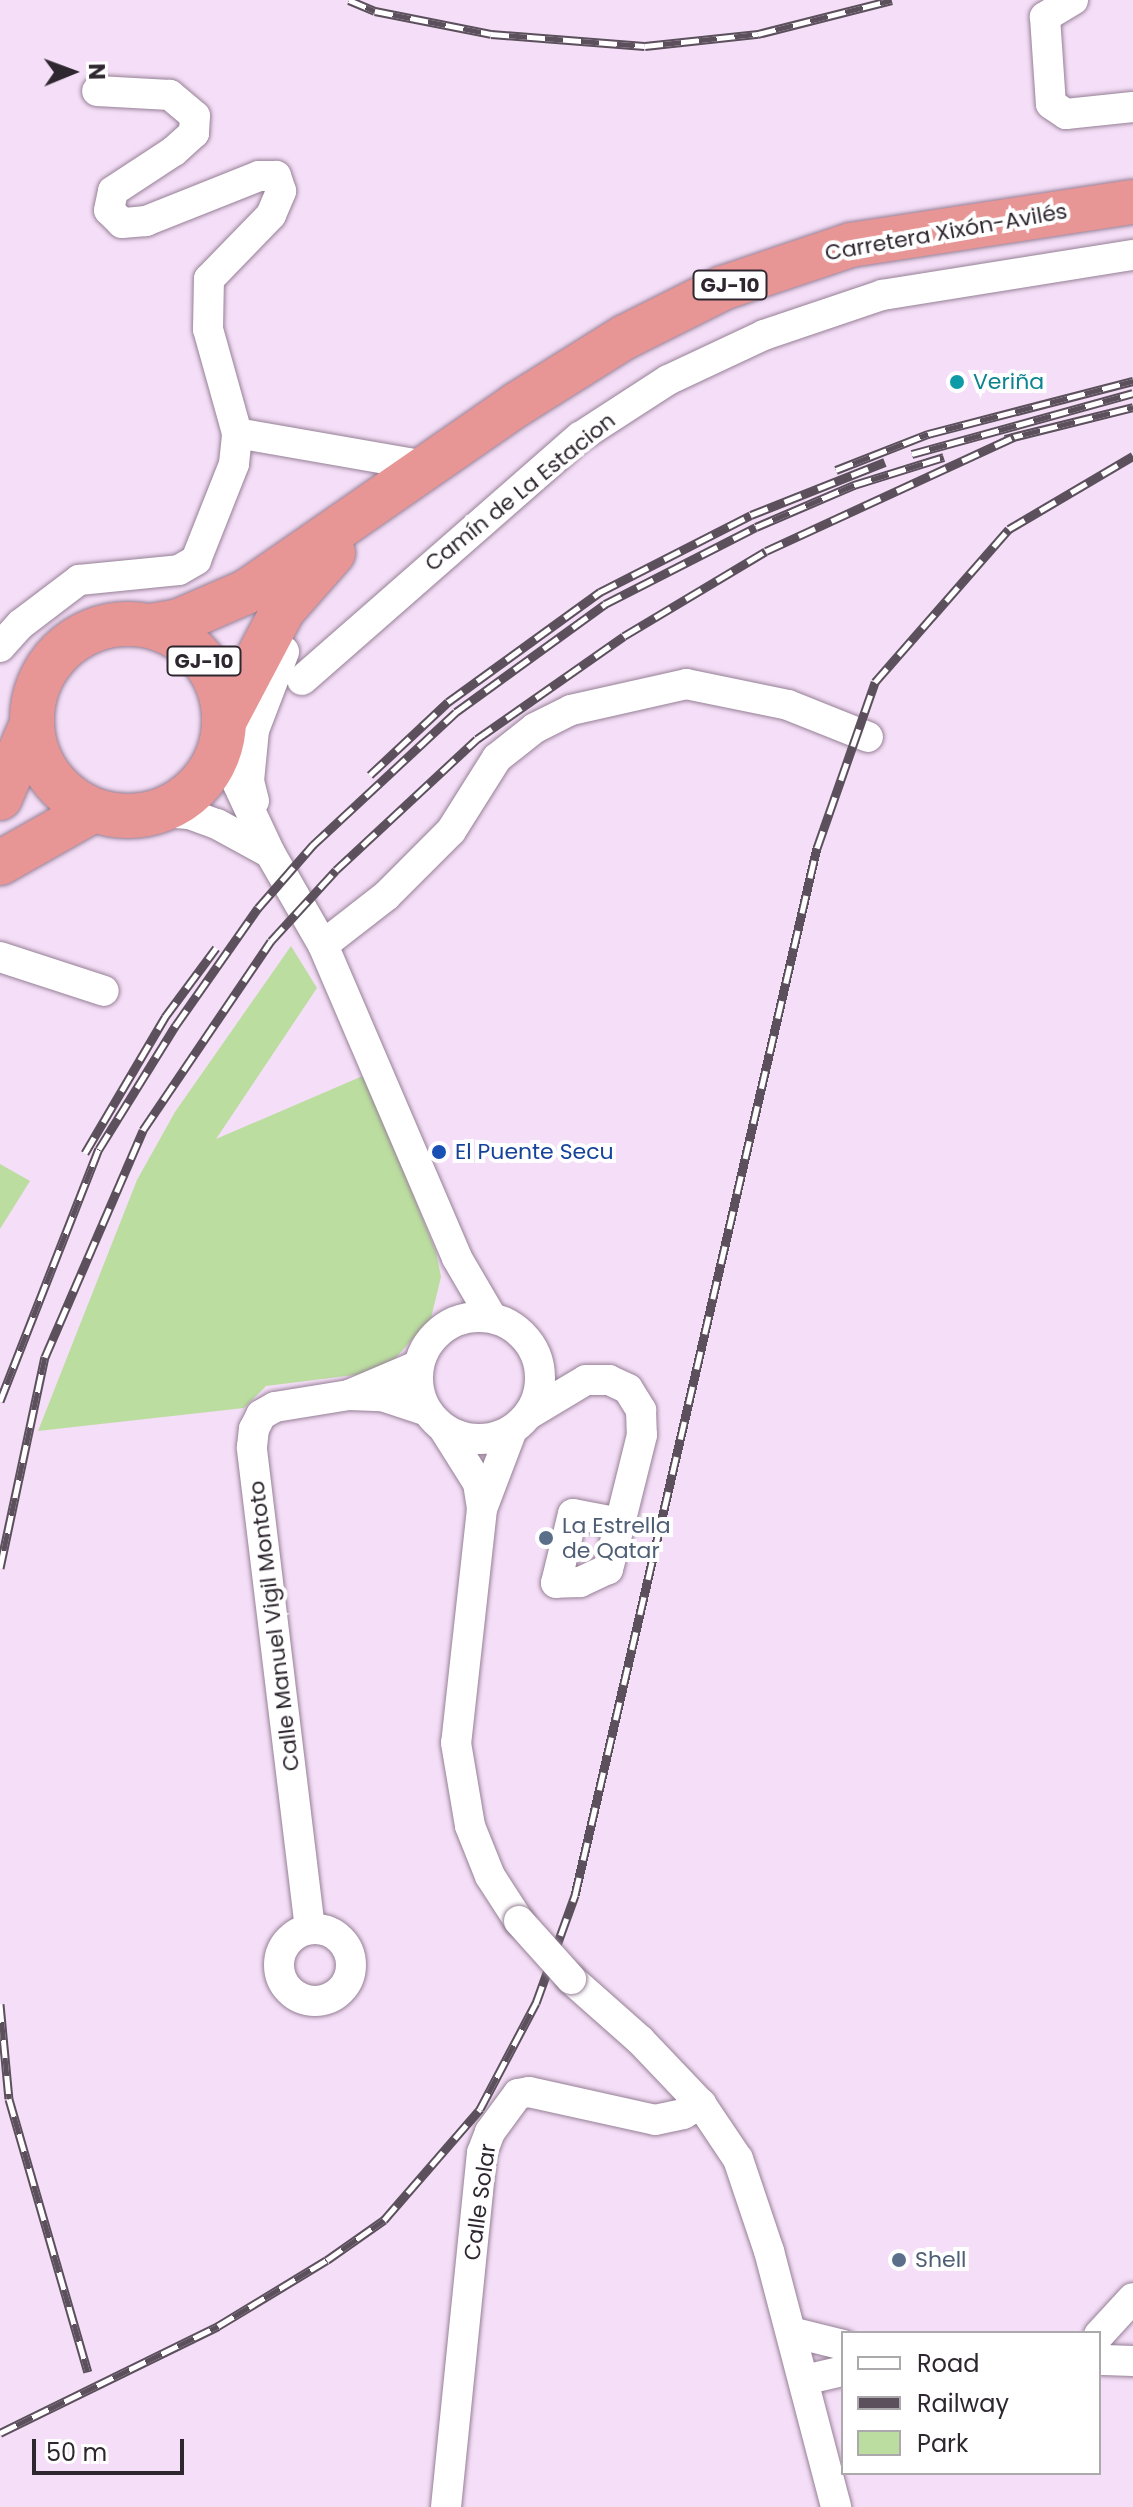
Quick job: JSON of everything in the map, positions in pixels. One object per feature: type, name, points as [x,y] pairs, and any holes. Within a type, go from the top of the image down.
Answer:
[{"type":"highway","points":[[1071,209],[1133,185]]},
{"type":"highway","name":"Carretera Xixón-Avilés","points":[[151,626],[179,621],[246,592],[431,467],[516,405],[625,337],[723,288],[851,245],[1071,209],[1133,202]]},
{"type":"highway","name":"Carretera Xixón-Avilés","points":[[223,734],[299,587],[431,467]]},
{"type":"highway","name":"GJ-10","points":[[109,626],[151,626],[183,640],[208,665],[222,693],[223,734],[209,777],[161,812],[130,817],[92,811],[63,792],[41,761],[31,726],[33,694],[50,662],[76,638],[109,626]]},
{"type":"highway","name":"GJ-10","points":[[0,798],[31,726]]},
{"type":"highway","points":[[0,863],[92,811]]},
{"type":"street","points":[[1073,0],[1045,17],[1051,104],[1066,114],[1133,107]]},
{"type":"street","points":[[0,647],[21,624],[79,580],[179,570],[196,560],[234,464],[237,433],[208,329],[209,279],[271,215],[281,191],[276,176],[259,176],[146,221],[122,223],[109,210],[113,191],[174,151],[194,133],[195,116],[170,95],[97,91]]},
{"type":"street","name":"Camín de La Estacion","points":[[302,680],[580,437],[668,380],[764,335],[882,295],[1133,255]]},
{"type":"street","points":[[237,433],[431,467]]},
{"type":"street","points":[[265,842],[249,781],[254,730],[268,686],[299,621],[358,531]]},
{"type":"street","points":[[323,945],[386,896],[451,831],[497,758],[535,728],[571,710],[686,684],[788,705],[868,737]]},
{"type":"street","points":[[223,734],[265,842],[323,945],[457,1258],[492,1318]]},
{"type":"street","points":[[161,812],[217,824],[265,842]]},
{"type":"street","points":[[0,957],[104,991]]},
{"type":"street","points":[[457,1258],[444,1326],[419,1365],[418,1389],[473,1473],[482,1509]]},
{"type":"street","points":[[444,1326],[468,1317],[492,1318],[514,1328],[531,1345],[586,1380],[609,1380],[628,1389],[641,1410],[642,1435],[620,1523],[608,1569],[580,1582],[556,1583],[573,1514],[620,1523]]},
{"type":"street","points":[[531,1345],[539,1368],[539,1392],[521,1422],[482,1509],[456,1715],[458,1771],[479,1851],[519,1921],[571,1979],[640,2040],[701,2104],[738,2159],[791,2332],[836,2507]]},
{"type":"street","name":"Calle Manuel Vigil Montoto","points":[[349,1395],[419,1365]]},
{"type":"street","points":[[436,1420],[466,1439],[490,1439],[586,1380]]},
{"type":"street","name":"Calle Manuel Vigil Montoto","points":[[310,1929],[252,1447],[261,1415],[275,1407],[349,1395],[382,1396],[436,1420]]},
{"type":"street","name":"Calle Solar","points":[[446,2507],[482,2153],[490,2132],[518,2094],[529,2092],[655,2120],[683,2114],[701,2104]]},
{"type":"street","points":[[1101,2333],[1133,2298]]},
{"type":"street","points":[[791,2332],[841,2344]]},
{"type":"street","points":[[1101,2357],[1104,2360],[1133,2361]]},
{"type":"street","points":[[804,2380],[841,2371]]},
{"type":"green space","points":[[291,946],[317,988],[216,1139],[365,1075],[436,1252],[441,1277],[431,1318],[393,1361],[362,1374],[266,1386],[244,1408],[38,1431],[137,1180],[175,1112]]},
{"type":"green space","points":[[0,1164],[30,1181],[0,1229]]},
{"type":"railway","points":[[349,0],[375,11],[491,34],[645,46],[758,34],[892,0]]},
{"type":"railway","points":[[836,470],[928,434],[1133,381]]},
{"type":"railway","points":[[912,454],[1133,393]]},
{"type":"railway","points":[[1005,439],[1133,407]]},
{"type":"railway","points":[[0,1568],[45,1357],[143,1130],[271,941],[336,870],[477,739],[624,636],[766,551],[1014,437]]},
{"type":"railway","points":[[0,2433],[218,2326],[327,2260],[384,2220],[480,2109],[536,2003],[575,1895],[817,848],[875,682],[1009,529],[1133,456]]},
{"type":"railway","points":[[0,1401],[99,1149],[176,1025],[258,908],[313,845],[456,712],[605,604],[756,527],[854,485],[944,457]]},
{"type":"railway","points":[[370,775],[448,702],[600,592],[751,515],[885,462]]},
{"type":"railway","points":[[85,1153],[165,1017],[216,948]]},
{"type":"railway","points":[[0,2004],[9,2099],[88,2372]]},
{"type":"place","name":"Veriña","points":[[957,382]]},
{"type":"place","name":"El Puente Secu","points":[[439,1152]]},
{"type":"place","name":"La Estrella de Qatar","points":[[546,1538]]},
{"type":"place","name":"Shell","points":[[899,2260]]}]
